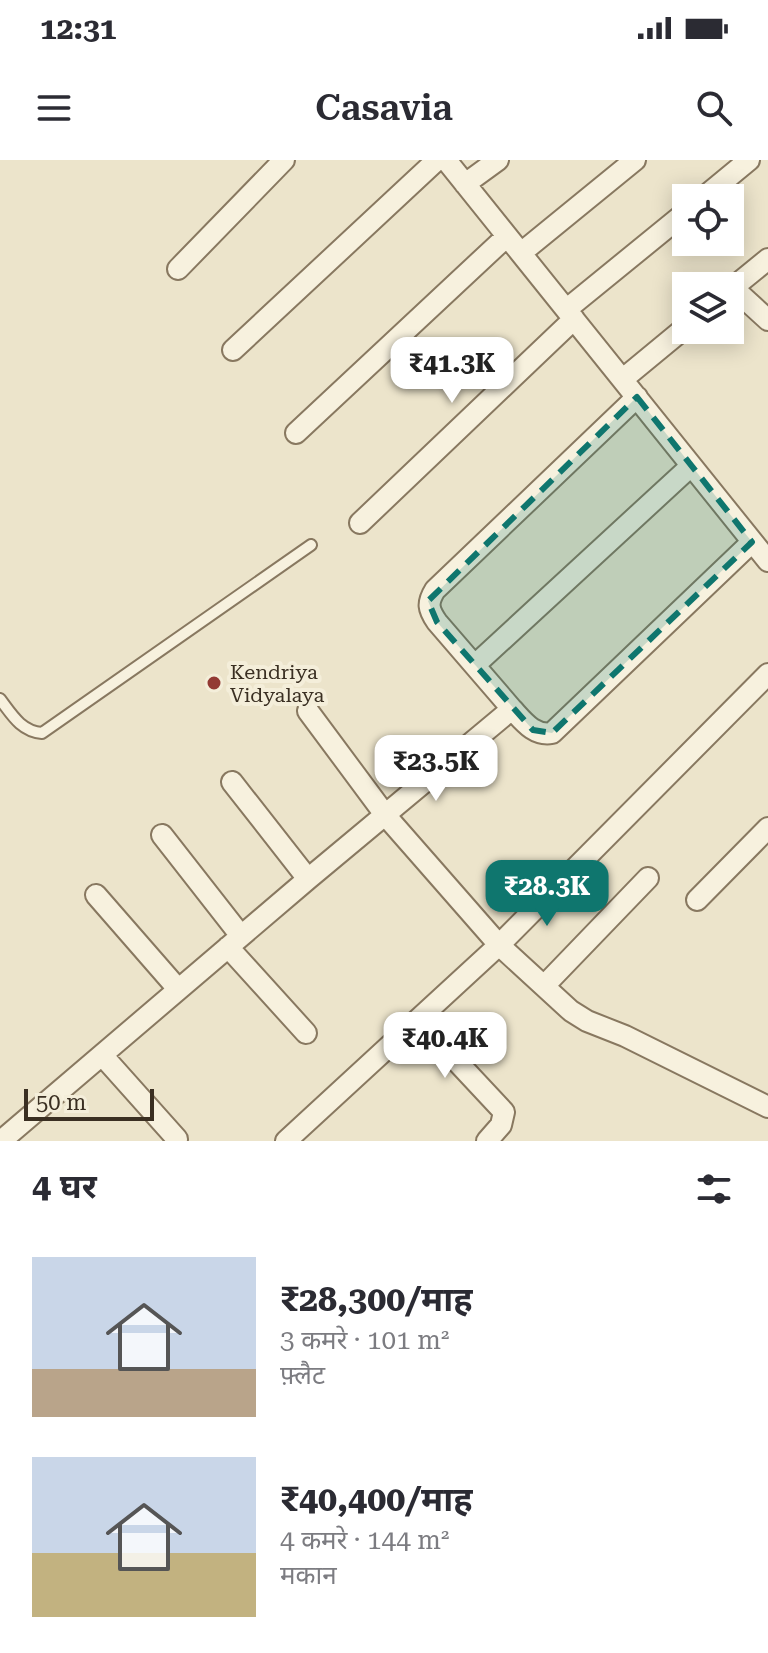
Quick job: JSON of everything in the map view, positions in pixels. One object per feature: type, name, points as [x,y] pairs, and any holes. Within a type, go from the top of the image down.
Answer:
[{"type":"street","points":[[178,269],[284,160]]},
{"type":"street","points":[[233,350],[437,160]]},
{"type":"street","points":[[446,160],[768,561]]},
{"type":"street","points":[[465,184],[498,160]]},
{"type":"street","points":[[521,253],[635,160]]},
{"type":"street","points":[[720,184],[749,160]]},
{"type":"street","points":[[360,523],[571,314],[672,224]]},
{"type":"street","points":[[296,433],[507,236]]},
{"type":"street","points":[[744,279],[768,259]]},
{"type":"street","points":[[744,299],[768,320]]},
{"type":"street","points":[[623,379],[672,339]]},
{"type":"street","points":[[637,397],[435,590],[428,601],[429,611],[437,622],[533,730],[552,733],[752,542]]},
{"type":"street","points":[[475,665],[691,466]]},
{"type":"street","points":[[286,1141],[499,945],[768,674]]},
{"type":"street","points":[[1,1141],[512,709]]},
{"type":"street","points":[[308,711],[386,816],[499,945],[571,1011],[768,1107]]},
{"type":"street","points":[[232,782],[308,879]]},
{"type":"street","points":[[697,900],[768,828]]},
{"type":"street","points":[[162,835],[234,941],[306,1033]]},
{"type":"street","points":[[544,986],[648,878]]},
{"type":"street","points":[[96,895],[178,989]]},
{"type":"street","points":[[419,1021],[504,1112],[501,1125],[487,1141]]},
{"type":"street","points":[[102,1055],[177,1139]]},
{"type":"lane","points":[[0,699],[19,724],[30,732],[42,733],[311,545]]},
{"type":"highlighted area","points":[[637,397],[752,542],[552,733],[533,730],[437,622],[428,601]]},
{"type":"place","name":"Kendriya Vidyalaya","points":[[214,683]]}]
